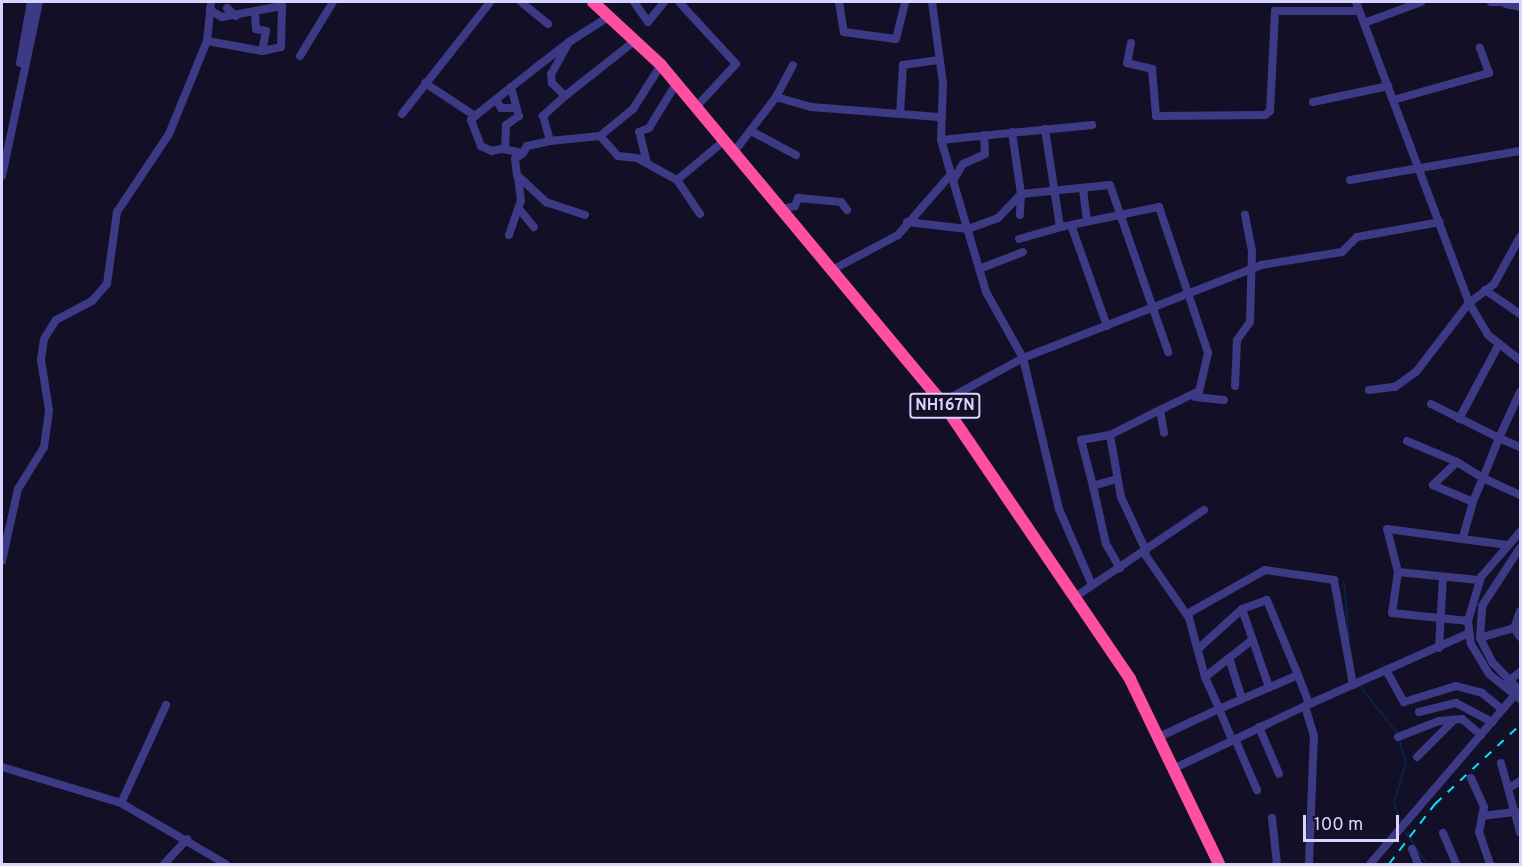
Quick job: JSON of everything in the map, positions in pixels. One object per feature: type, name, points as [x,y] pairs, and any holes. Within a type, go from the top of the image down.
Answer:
[{"type":"highway","name":"NH167N","points":[[593,2],[661,65],[834,269],[942,402],[1078,595],[1161,736],[1219,864]]},
{"type":"street","points":[[2,176],[31,2]]},
{"type":"street","points":[[19,84],[39,2]]},
{"type":"street","points":[[300,56],[333,2]]},
{"type":"street","points":[[402,114],[490,2]]},
{"type":"street","points":[[521,2],[548,24]]},
{"type":"street","points":[[634,2],[648,22],[664,2]]},
{"type":"street","points":[[679,2],[736,64],[696,107]]},
{"type":"street","points":[[839,2],[844,32],[896,39],[905,2]]},
{"type":"street","points":[[932,2],[940,60],[941,140],[979,269],[1023,358],[1059,509],[1092,585]]},
{"type":"street","points":[[1356,2],[1469,303],[1499,344],[1521,360]]},
{"type":"street","points":[[1364,23],[1421,2]]},
{"type":"street","points":[[1491,2],[1521,7]]},
{"type":"street","points":[[2,561],[18,489],[44,447],[50,410],[41,360],[44,339],[56,320],[92,302],[107,284],[117,212],[161,151],[207,41],[210,6],[236,16],[282,6],[281,47],[262,51],[207,41]]},
{"type":"street","points":[[227,8],[236,16]]},
{"type":"street","points":[[255,11],[256,29],[266,31],[262,51]]},
{"type":"street","points":[[1131,43],[1127,63],[1152,69],[1156,116],[1265,115],[1270,102],[1275,11],[1359,11]]},
{"type":"street","points":[[523,153],[481,146],[470,123],[495,99],[569,42],[610,16]]},
{"type":"street","points":[[550,141],[543,116],[636,40]]},
{"type":"street","points":[[565,96],[552,83],[551,74],[569,42]]},
{"type":"street","points":[[1393,100],[1489,73],[1480,48]]},
{"type":"street","points":[[900,114],[903,65],[940,60]]},
{"type":"street","points":[[509,235],[520,210],[515,159],[523,153],[527,146],[550,141],[600,136],[633,109],[661,65]]},
{"type":"street","points":[[734,152],[776,97],[793,65]]},
{"type":"street","points":[[425,83],[475,116]]},
{"type":"street","points":[[647,163],[639,132],[649,128],[676,84]]},
{"type":"street","points":[[1313,102],[1388,86]]},
{"type":"street","points":[[503,149],[506,125],[519,116],[511,87]]},
{"type":"street","points":[[776,97],[811,106],[939,117]]},
{"type":"street","points":[[495,99],[501,108],[515,108]]},
{"type":"street","points":[[941,140],[1092,125]]},
{"type":"street","points":[[1045,129],[1060,227]]},
{"type":"street","points":[[750,130],[796,155]]},
{"type":"street","points":[[1012,132],[1021,194],[1020,215]]},
{"type":"street","points":[[834,269],[870,254],[907,222],[963,164],[985,154],[984,135]]},
{"type":"street","points":[[600,136],[618,156],[647,163],[677,180],[700,214]]},
{"type":"street","points":[[677,180],[725,141]]},
{"type":"street","points":[[1350,180],[1418,165],[1521,151]]},
{"type":"street","points":[[517,175],[546,202],[585,215]]},
{"type":"street","points":[[907,222],[968,229],[998,218],[1021,194],[1110,185],[1150,309],[1168,352]]},
{"type":"street","points":[[1083,189],[1087,221]]},
{"type":"street","points":[[782,208],[795,206],[798,198],[841,202],[847,210]]},
{"type":"street","points":[[1019,239],[1119,213],[1160,207],[1208,353],[1195,397]]},
{"type":"street","points":[[520,210],[534,227]]},
{"type":"street","points":[[1235,386],[1237,340],[1250,322],[1250,269],[1245,215]]},
{"type":"street","points":[[942,402],[1023,358],[1150,309],[1189,297],[1250,269],[1342,252],[1357,237],[1440,222]]},
{"type":"street","points":[[1071,225],[1107,326]]},
{"type":"street","points":[[1369,390],[1405,382],[1469,303],[1485,290],[1521,237]]},
{"type":"street","points":[[979,269],[1023,252]]},
{"type":"street","points":[[1485,290],[1521,314]]},
{"type":"street","points":[[1459,419],[1499,344]]},
{"type":"street","points":[[1463,537],[1473,502],[1521,392]]},
{"type":"street","points":[[1120,568],[1106,544],[1081,440],[1110,435],[1160,410],[1195,397],[1224,400]]},
{"type":"street","points":[[1431,404],[1521,447]]},
{"type":"street","points":[[1160,410],[1164,433]]},
{"type":"street","points":[[1110,435],[1117,479],[1130,524],[1145,552],[1187,614],[1199,648],[1205,677],[1257,790]]},
{"type":"street","points":[[1407,441],[1457,462],[1483,478],[1521,495]]},
{"type":"street","points":[[1457,462],[1433,485],[1473,502]]},
{"type":"street","points":[[1093,486],[1117,479]]},
{"type":"street","points":[[1078,595],[1145,552],[1204,510]]},
{"type":"street","points":[[1468,621],[1392,613],[1398,572],[1387,530],[1514,539]]},
{"type":"street","points":[[1370,864],[1397,827],[1406,820],[1502,709],[1519,695],[1506,683],[1489,674],[1469,633],[1468,621],[1479,580],[1514,539]]},
{"type":"street","points":[[1506,683],[1480,638],[1482,606],[1521,548]]},
{"type":"street","points":[[1187,614],[1265,570],[1334,580],[1353,685]]},
{"type":"street","points":[[1398,572],[1479,580]]},
{"type":"street","points":[[1439,648],[1443,577]]},
{"type":"street","points":[[1199,648],[1242,609],[1268,601],[1298,675],[1314,736],[1309,864]]},
{"type":"street","points":[[1242,609],[1269,687]]},
{"type":"street","points":[[1514,628],[1521,611]]},
{"type":"street","points":[[1480,638],[1514,628]]},
{"type":"street","points":[[1514,628],[1521,637]]},
{"type":"street","points":[[1175,768],[1259,727],[1469,633]]},
{"type":"street","points":[[1205,677],[1252,640]]},
{"type":"street","points":[[1228,658],[1242,699]]},
{"type":"street","points":[[1386,670],[1404,702],[1456,686],[1482,693],[1502,709]]},
{"type":"street","points":[[1506,683],[1521,672]]},
{"type":"street","points":[[1161,736],[1298,675]]},
{"type":"street","points":[[1419,712],[1456,703],[1491,722]]},
{"type":"street","points":[[121,803],[166,705]]},
{"type":"street","points":[[1398,737],[1454,720],[1470,722],[1481,735]]},
{"type":"street","points":[[1417,758],[1454,720]]},
{"type":"street","points":[[1259,727],[1279,774]]},
{"type":"street","points":[[1501,763],[1521,832]]},
{"type":"street","points":[[2,767],[121,803],[187,839],[226,864]]},
{"type":"street","points":[[1471,778],[1482,816],[1479,832],[1490,864]]},
{"type":"street","points":[[1509,788],[1521,781]]},
{"type":"street","points":[[1482,816],[1516,812]]},
{"type":"street","points":[[1272,818],[1277,864]]},
{"type":"street","points":[[1443,833],[1456,864]]},
{"type":"street","points":[[164,864],[187,839]]},
{"type":"street","points":[[1412,849],[1418,864]]},
{"type":"waterway","points":[[1344,582],[1349,639]]},
{"type":"waterway","points":[[1359,685],[1398,734]]},
{"type":"waterway","points":[[1399,739],[1406,763],[1394,802],[1401,822]]},
{"type":"waterway","points":[[1404,830],[1427,864]]},
{"type":"railway","points":[[1389,864],[1435,804],[1520,725]]}]
